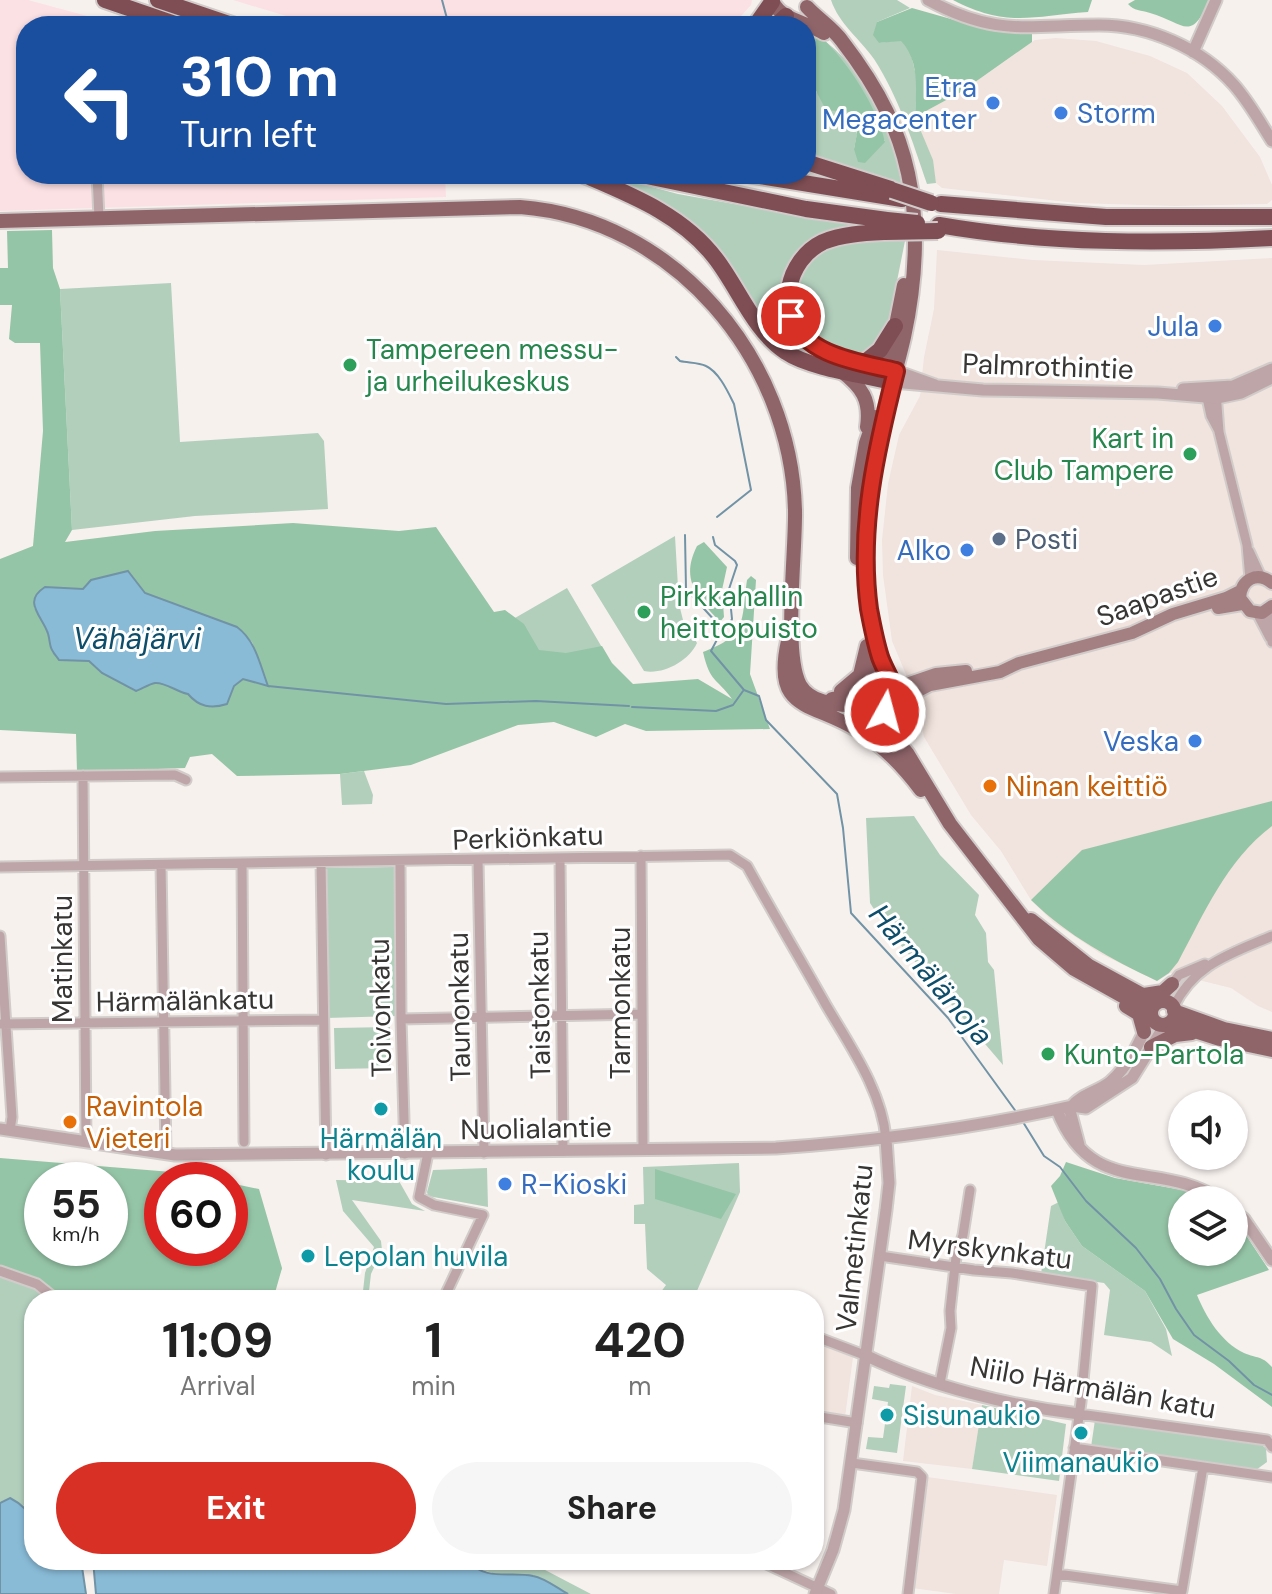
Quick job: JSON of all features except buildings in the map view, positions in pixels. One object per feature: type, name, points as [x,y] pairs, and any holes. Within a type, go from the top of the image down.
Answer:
[{"type":"highway","points":[[105,0],[152,16]]},
{"type":"highway","points":[[158,0],[205,16]]},
{"type":"highway","points":[[816,166],[897,194]]},
{"type":"highway","points":[[816,183],[897,194],[936,203],[1106,217],[1272,217]]},
{"type":"highway","points":[[606,184],[634,196],[685,228],[714,256],[762,329],[779,347],[802,360],[890,376]]},
{"type":"highway","points":[[685,184],[886,226],[1107,240],[1272,238]]},
{"type":"highway","points":[[886,226],[819,244],[799,263],[788,289],[794,323],[809,343],[837,356],[865,362],[890,376]]},
{"type":"highway","points":[[865,362],[880,350],[895,326]]},
{"type":"main road","points":[[808,3],[842,40],[887,112],[903,153],[913,196],[915,258],[910,306],[866,443]]},
{"type":"main road","points":[[816,28],[847,50]]},
{"type":"main road","points":[[0,221],[520,207],[579,218],[613,231],[689,280],[720,311],[743,342],[768,391],[786,445],[794,485],[792,625],[797,678],[804,691],[835,705],[885,700]]},
{"type":"main road","points":[[913,246],[895,326],[890,376],[872,471],[866,551],[871,620],[885,700],[907,753],[943,813],[1039,939],[1074,969],[1112,992],[1164,1011],[1184,1009],[1221,1023],[1224,1029],[1272,1039]]},
{"type":"main road","points":[[838,368],[859,385],[869,407],[856,525],[860,585],[875,664],[862,697],[885,700]]},
{"type":"main road","points":[[1261,580],[1241,597],[1250,611],[1265,610]]},
{"type":"main road","name":"Saapastie","points":[[885,700],[930,685],[991,674],[1009,666],[1089,646],[1104,647],[1126,641],[1241,597]]},
{"type":"main road","points":[[792,625],[784,664],[785,682],[792,695],[801,703],[843,721],[881,747],[905,770],[933,806],[943,813]]},
{"type":"main road","points":[[818,698],[843,690],[855,682],[864,667],[869,638]]},
{"type":"main road","points":[[818,698],[842,698],[869,684]]},
{"type":"main road","points":[[869,684],[885,700]]},
{"type":"main road","points":[[1018,910],[1089,966],[1141,995],[1197,1033]]},
{"type":"main road","points":[[1141,995],[1163,992],[1172,984]]},
{"type":"main road","points":[[1112,992],[1117,1000],[1139,1014],[1144,1032]]},
{"type":"main road","points":[[1151,1047],[1175,1035],[1197,1033],[1272,1050]]},
{"type":"street","points":[[928,0],[980,23],[1016,28],[1099,25],[1142,30],[1168,39],[1193,52],[1236,87],[1272,141]]},
{"type":"street","points":[[1193,52],[1216,0]]},
{"type":"street","points":[[97,184],[99,218]]},
{"type":"street","name":"Palmrothintie","points":[[1212,394],[1272,369]]},
{"type":"street","name":"Palmrothintie","points":[[890,376],[936,385],[1006,391],[1158,393],[1176,390],[1212,394],[1241,393],[1272,378]]},
{"type":"street","points":[[1212,394],[1247,545],[1261,580]]},
{"type":"street","points":[[1265,610],[1262,626],[1272,641]]},
{"type":"street","points":[[0,777],[175,775],[186,780]]},
{"type":"street","name":"Matinkatu","points":[[83,776],[86,1141]]},
{"type":"street","name":"Perkiönkatu","points":[[0,867],[730,855],[747,866],[867,1079],[885,1124],[886,1139]]},
{"type":"street","name":"Tarmonkatu","points":[[641,856],[643,1150]]},
{"type":"street","name":"Taistonkatu","points":[[560,858],[563,1151]]},
{"type":"street","name":"Taunonkatu","points":[[478,860],[484,1153]]},
{"type":"street","name":"Toivonkatu","points":[[400,862],[405,1154]]},
{"type":"street","points":[[321,863],[326,1155]]},
{"type":"street","points":[[242,864],[244,1142]]},
{"type":"street","points":[[161,865],[166,1154]]},
{"type":"street","points":[[0,936],[3,1024],[12,1117],[5,1130]]},
{"type":"street","points":[[1164,1011],[1172,984],[1185,972],[1272,936]]},
{"type":"street","points":[[1164,1011],[1191,978],[1213,963]]},
{"type":"street","name":"Nuolialantie","points":[[1066,1108],[1116,1076],[1144,1032],[1164,1011]]},
{"type":"street","name":"Nuolialantie","points":[[5,1130],[166,1154],[326,1155],[776,1148],[886,1139],[1066,1108],[1086,1108],[1127,1083],[1138,1071],[1164,1011]]},
{"type":"street","points":[[401,1019],[642,1014]]},
{"type":"street","name":"Härmälänkatu","points":[[3,1024],[323,1020]]},
{"type":"street","points":[[1066,1108],[1065,1127],[1090,1159],[1104,1167],[1194,1186]]},
{"type":"street","name":"Valmetinkatu","points":[[816,1592],[837,1537],[852,1463],[889,1183],[886,1139]]},
{"type":"street","points":[[428,1153],[419,1197],[434,1205],[483,1215],[448,1290]]},
{"type":"street","points":[[940,1383],[951,1328],[956,1267],[970,1190]]},
{"type":"street","points":[[1248,1225],[1272,1260]]},
{"type":"street","name":"Myrskynkatu","points":[[880,1256],[1092,1286],[1079,1414]]},
{"type":"street","points":[[0,1271],[37,1284],[44,1290]]},
{"type":"street","points":[[824,1340],[867,1356]]},
{"type":"street","name":"Niilo Härmälän katu","points":[[867,1356],[940,1383],[1015,1403],[1270,1444]]},
{"type":"street","points":[[1054,1594],[1079,1414]]},
{"type":"street","points":[[824,1418],[857,1423]]},
{"type":"street","points":[[1074,1448],[1267,1476],[1272,1466]]},
{"type":"street","points":[[852,1463],[917,1472],[922,1477],[908,1594]]},
{"type":"street","points":[[1057,1574],[1182,1591],[1203,1467]]},
{"type":"street","points":[[776,1570],[816,1592],[831,1594]]},
{"type":"shaded area","points":[[0,0],[28,0],[87,16],[16,16],[16,184],[445,184],[446,197],[0,211]]},
{"type":"shaded area","points":[[233,0],[752,0],[741,16],[286,16]]},
{"type":"shaded area","points":[[1035,40],[1096,41],[1150,56],[1187,73],[1222,106],[1260,157],[1272,185],[1272,200],[1267,204],[1175,206],[1076,203],[942,188],[936,183],[932,160],[915,117],[961,92]]},
{"type":"shaded area","points":[[937,250],[1033,260],[1144,265],[1272,258],[1272,1012],[1231,988],[1170,973],[1157,981],[1101,954],[1053,922],[1031,900],[1001,851],[971,815],[924,737],[915,696],[892,641],[883,575],[882,540],[888,484],[899,435],[920,396],[934,309]]},
{"type":"shaded area","points":[[824,1346],[853,1357],[845,1417],[824,1414]]},
{"type":"shaded area","points":[[912,1386],[935,1395],[982,1405],[972,1469],[903,1461]]},
{"type":"shaded area","points":[[927,1477],[1057,1495],[1047,1566],[1004,1560],[999,1594],[956,1594],[912,1588]]},
{"type":"green space","points":[[831,0],[897,0],[910,8],[877,22],[879,43],[901,40],[910,50],[917,80],[915,117],[933,160],[936,183],[927,184],[891,89],[874,59],[844,24]]},
{"type":"green space","points":[[953,0],[1092,0],[1088,12],[1020,18],[989,14]]},
{"type":"green space","points":[[1135,0],[1209,0],[1197,22],[1185,26],[1128,4]]},
{"type":"green space","points":[[912,8],[958,21],[1032,33],[1032,42],[961,92],[915,117],[916,76],[907,49],[901,41],[879,43],[873,35],[877,22]]},
{"type":"green space","points":[[816,34],[826,41],[843,57],[872,95],[892,139],[904,185],[816,158],[816,92],[850,112],[857,134],[854,149],[885,141],[822,39],[816,40]]},
{"type":"green space","points":[[822,38],[842,59],[860,86],[885,142],[865,163],[858,162],[854,149],[857,133],[850,112],[826,110],[816,91],[816,39]]},
{"type":"green space","points":[[610,184],[641,184],[678,194],[864,227],[805,247],[782,296],[827,357],[814,360],[787,345],[770,328],[716,249]]},
{"type":"green space","points":[[52,230],[53,268],[60,289],[72,530],[65,542],[155,531],[293,523],[399,531],[436,527],[494,612],[505,610],[524,624],[539,650],[566,653],[602,646],[612,663],[633,684],[698,679],[732,699],[711,675],[703,652],[718,646],[735,633],[742,617],[747,580],[751,576],[756,580],[750,674],[770,729],[646,731],[625,724],[596,737],[554,722],[518,725],[411,765],[340,774],[237,776],[212,754],[190,757],[185,768],[77,772],[76,734],[0,730],[0,559],[33,546],[43,431],[40,343],[15,343],[9,339],[12,305],[0,305],[0,268],[8,268],[7,231]],"holes":[[[45,587],[145,593],[237,627],[252,642],[267,686],[243,679],[234,686],[195,701],[188,694],[159,683],[135,691],[102,673],[89,661],[63,661],[52,652],[47,631],[34,607]]]},
{"type":"green space","points":[[886,239],[905,241],[888,326],[878,347],[865,355],[827,348],[805,329],[794,309],[800,267],[833,243]]},
{"type":"green space","points":[[171,283],[180,442],[318,433],[324,441],[328,509],[195,516],[72,530],[60,289]]},
{"type":"green space","name":"Pirkkahallin heittopuisto","points":[[675,536],[679,604],[683,620],[697,643],[688,656],[675,665],[659,671],[644,671],[591,585]]},
{"type":"green space","points":[[704,542],[727,567],[722,590],[724,617],[720,622],[698,596],[691,578],[692,558],[697,546]]},
{"type":"green space","points":[[567,588],[610,661],[537,675],[508,622]]},
{"type":"green space","points":[[364,771],[373,795],[372,804],[342,805],[340,774]]},
{"type":"green space","points":[[1272,801],[1272,826],[1229,871],[1178,962],[1157,981],[1091,946],[1031,900],[1082,850]]},
{"type":"green space","points":[[914,816],[940,855],[979,895],[975,915],[986,933],[988,962],[994,970],[1003,1065],[887,929],[870,903],[866,818]]},
{"type":"green space","points":[[394,867],[397,1016],[326,1018],[323,868]]},
{"type":"green space","points":[[390,1027],[390,1068],[335,1069],[334,1028]]},
{"type":"green space","points":[[0,1158],[49,1162],[24,1162],[24,1266],[128,1266],[128,1168],[144,1170],[144,1266],[248,1266],[248,1187],[259,1189],[282,1268],[276,1290],[52,1290],[41,1280],[0,1265]]},
{"type":"green space","points":[[1066,1162],[1115,1178],[1168,1187],[1168,1266],[1248,1266],[1248,1238],[1269,1270],[1197,1295],[1221,1336],[1244,1353],[1262,1359],[1272,1367],[1272,1407],[1214,1364],[1173,1339],[1145,1291],[1082,1246],[1065,1221],[1051,1186]]},
{"type":"green space","points":[[739,1163],[740,1192],[697,1290],[662,1290],[666,1285],[647,1269],[645,1224],[634,1224],[634,1205],[644,1204],[643,1167]]},
{"type":"green space","points":[[487,1168],[488,1207],[428,1196],[433,1170]]},
{"type":"green space","points":[[655,1169],[736,1194],[721,1219],[655,1199]]},
{"type":"green space","points":[[336,1180],[399,1181],[412,1204],[425,1211],[352,1200],[381,1241],[382,1250],[371,1274],[369,1290],[363,1290],[374,1247],[343,1211]]},
{"type":"green space","points":[[1059,1202],[1065,1221],[1082,1246],[1145,1291],[1166,1329],[1172,1356],[1151,1342],[1104,1335],[1110,1290],[1104,1283],[1041,1274],[1051,1206]]},
{"type":"green space","points":[[0,1267],[282,1268],[274,1290],[24,1290],[24,1506],[10,1499],[0,1503]]},
{"type":"green space","points":[[890,1384],[906,1386],[897,1453],[866,1449],[868,1437],[883,1438],[888,1402],[872,1399],[874,1386],[889,1388]]},
{"type":"green space","points":[[982,1405],[1066,1424],[1059,1481],[972,1469]]},
{"type":"green space","points":[[1095,1420],[1260,1444],[1266,1448],[1267,1462],[1256,1470],[1091,1447]]},
{"type":"green space","points":[[482,1570],[545,1570],[591,1594],[568,1594],[533,1576],[503,1576]]},
{"type":"water","name":"Vähäjärvi","points":[[128,571],[145,593],[237,627],[253,646],[268,686],[243,679],[234,686],[227,704],[211,706],[196,702],[188,694],[159,683],[136,691],[102,673],[89,661],[59,660],[35,608],[38,592],[45,587],[83,589],[91,580]]},
{"type":"water","points":[[10,1498],[24,1508],[24,1570],[82,1570],[86,1594],[0,1594],[0,1503]]},
{"type":"water","points":[[94,1570],[480,1570],[537,1577],[568,1594],[96,1594]]},
{"type":"waterway","points":[[442,0],[446,16]]},
{"type":"waterway","points":[[676,357],[680,361],[711,369],[734,404],[751,490],[717,517]]},
{"type":"waterway","name":"Härmälänoja","points":[[685,535],[686,589],[716,622],[721,632],[711,651],[744,690],[759,696],[766,720],[837,794],[851,913],[948,1018],[1017,1113]]},
{"type":"waterway","points":[[713,537],[715,545],[737,565],[729,589],[732,619],[721,632]]},
{"type":"waterway","points":[[268,686],[446,704],[536,701],[629,706]]},
{"type":"waterway","points":[[632,707],[716,711],[733,705],[743,691]]},
{"type":"waterway","name":"Härmälänoja","points":[[1023,1122],[1044,1156],[1060,1167],[1086,1201],[1136,1248],[1160,1279],[1194,1335],[1229,1361],[1254,1385],[1272,1395]]},
{"type":"place","name":"Etra Megacenter","points":[[993,103]]},
{"type":"place","name":"Storm","points":[[1061,113]]},
{"type":"place","name":"Jula","points":[[1215,326]]},
{"type":"place","name":"Tampereen messu- ja urheilukeskus","points":[[350,365]]},
{"type":"place","name":"Kart in Club Tampere","points":[[1190,454]]},
{"type":"place","name":"Posti","points":[[999,539]]},
{"type":"place","name":"Alko","points":[[967,550]]},
{"type":"place","name":"Pirkkahallin heittopuisto","points":[[644,612]]},
{"type":"place","name":"Veska","points":[[1195,741]]},
{"type":"place","name":"Ninan keittiö","points":[[990,786]]},
{"type":"place","name":"Kunto-Partola","points":[[1048,1054]]},
{"type":"place","name":"Härmälän koulu","points":[[381,1109]]},
{"type":"place","name":"Ravintola Vieteri","points":[[70,1122]]},
{"type":"place","name":"R-Kioski","points":[[505,1184]]},
{"type":"place","name":"Lepolan huvila","points":[[308,1256]]},
{"type":"place","name":"Sisunaukio","points":[[887,1415]]},
{"type":"place","name":"Viimanaukio","points":[[1081,1433]]},
{"type":"route","points":[[791,316],[809,343],[824,351],[896,371],[873,462],[866,551],[871,620],[889,682],[896,693],[893,707],[885,712]]}]
